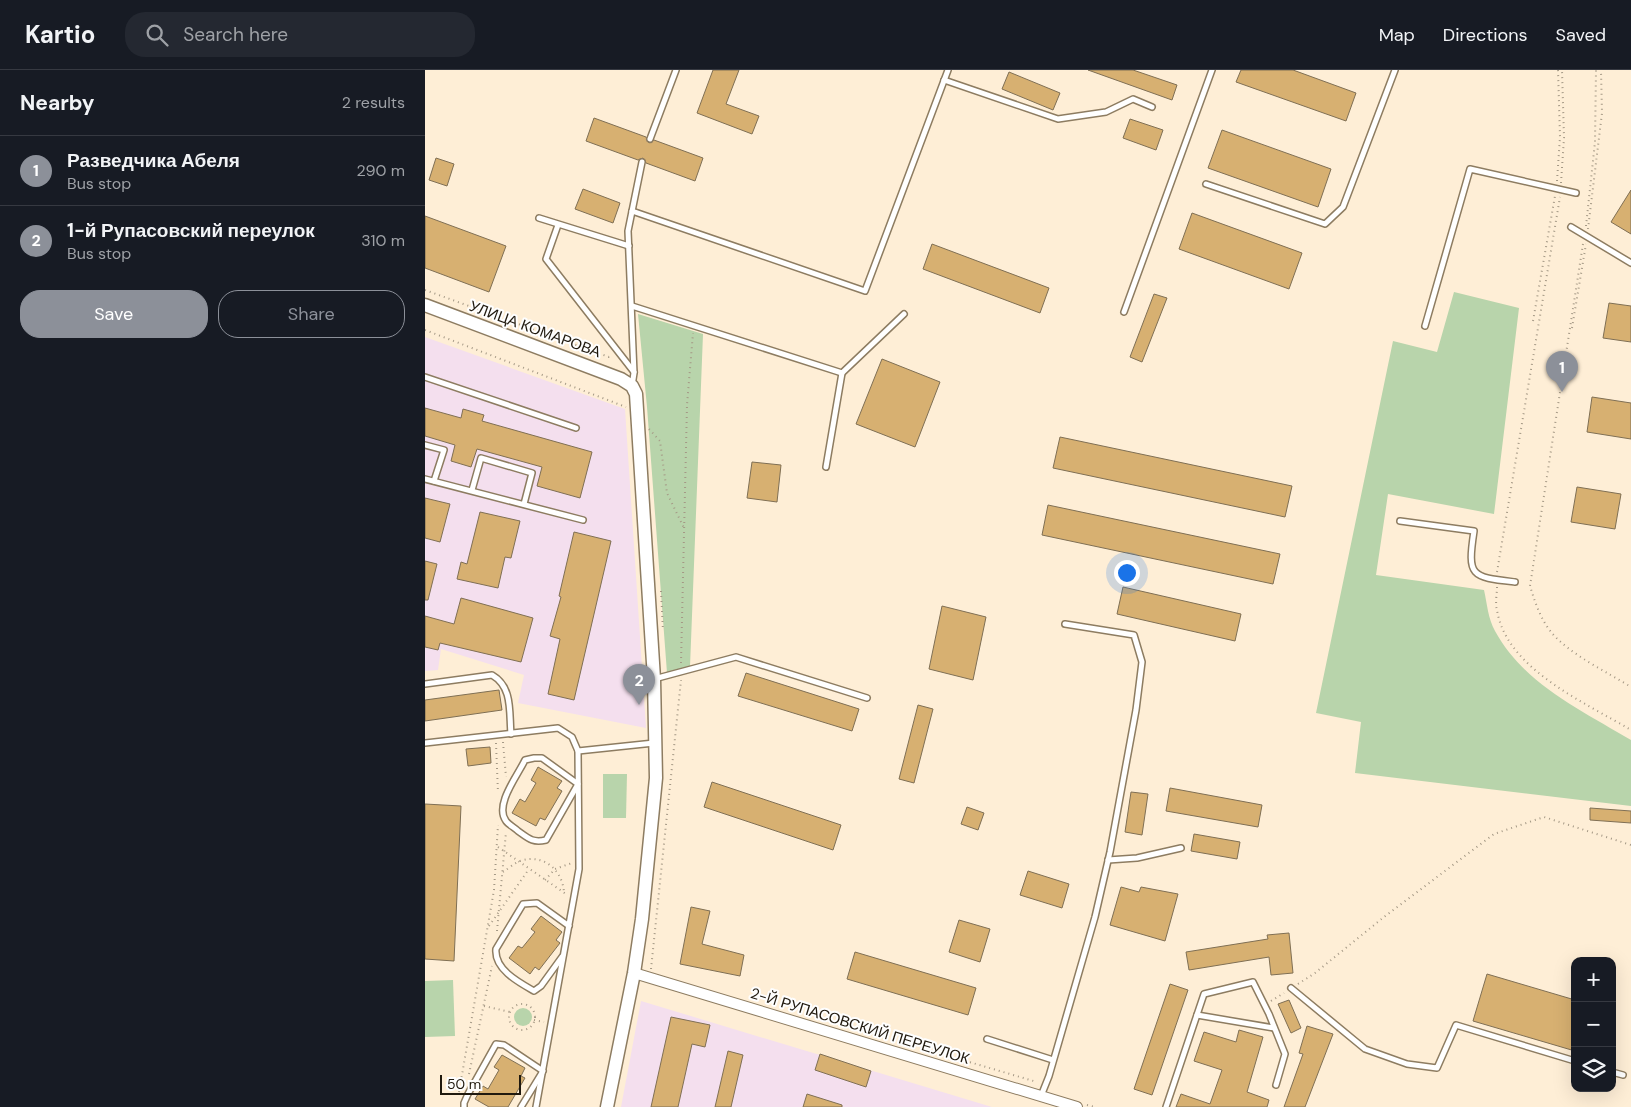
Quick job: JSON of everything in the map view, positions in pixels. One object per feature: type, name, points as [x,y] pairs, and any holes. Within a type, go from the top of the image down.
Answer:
[{"type":"street","name":"УЛИЦА КОМАРОВА","points":[[425,305],[621,379],[632,386]]},
{"type":"street","points":[[607,1107],[634,973],[654,810],[656,743],[653,679],[636,394],[632,386]]},
{"type":"street","name":"2-Й РУПАСОВСКИЙ ПЕРЕУЛОК","points":[[634,973],[1041,1096],[1082,1106]]},
{"type":"lane","points":[[650,139],[676,70]]},
{"type":"lane","points":[[632,211],[865,291],[948,70]]},
{"type":"lane","points":[[1125,312],[1212,70]]},
{"type":"lane","points":[[1206,184],[1325,224],[1343,207],[1395,70]]},
{"type":"lane","points":[[944,80],[1058,118],[1106,112],[1133,99],[1152,107]]},
{"type":"lane","points":[[632,386],[635,373],[628,231],[642,162]]},
{"type":"lane","points":[[1425,326],[1470,169],[1576,193]]},
{"type":"lane","points":[[539,218],[629,246]]},
{"type":"lane","points":[[558,225],[546,259],[635,373]]},
{"type":"lane","points":[[1571,227],[1631,263]]},
{"type":"lane","points":[[632,306],[842,372]]},
{"type":"lane","points":[[826,467],[842,372],[904,314]]},
{"type":"lane","points":[[425,377],[576,428]]},
{"type":"lane","points":[[425,445],[444,450],[434,481]]},
{"type":"lane","points":[[472,490],[481,458],[532,473],[524,504]]},
{"type":"lane","points":[[425,479],[583,520]]},
{"type":"lane","points":[[1400,521],[1474,531],[1469,562],[1475,571],[1485,578],[1515,582]]},
{"type":"lane","points":[[1041,1096],[1095,918],[1108,860],[1136,710],[1142,662],[1134,635],[1065,624]]},
{"type":"lane","points":[[653,679],[728,659],[743,658],[867,698]]},
{"type":"lane","points":[[425,684],[493,675],[501,680],[508,690],[511,734]]},
{"type":"lane","points":[[425,743],[558,728],[573,737],[578,751],[579,862],[536,1107]]},
{"type":"lane","points":[[578,751],[656,743]]},
{"type":"lane","points":[[542,758],[579,784],[546,840],[532,841],[506,822],[502,812],[504,802],[525,760],[542,758]]},
{"type":"lane","points":[[1108,860],[1137,858],[1181,848]]},
{"type":"lane","points":[[563,955],[541,986],[533,991],[500,966],[495,958],[496,949],[523,904],[537,902],[569,926]]},
{"type":"lane","points":[[1166,1107],[1205,994],[1253,982],[1265,1004],[1285,1054],[1276,1085]]},
{"type":"lane","points":[[1291,988],[1365,1049],[1407,1064],[1437,1068],[1455,1025],[1571,1060]]},
{"type":"lane","points":[[1197,1015],[1275,1028]]},
{"type":"lane","points":[[987,1039],[1053,1060]]},
{"type":"lane","points":[[465,1107],[464,1102],[468,1094],[497,1044],[504,1045],[543,1071]]},
{"type":"lane","points":[[521,1107],[543,1071]]},
{"type":"lane","points":[[1616,1073],[1623,1075]]},
{"type":"path","points":[[1562,70],[1564,138],[1561,190],[1497,580],[1497,610],[1505,633],[1520,656],[1539,673],[1565,691],[1631,730]]},
{"type":"path","points":[[1596,70],[1595,142],[1586,235],[1530,586],[1537,609],[1551,632],[1565,645],[1631,687]]},
{"type":"path","points":[[1572,328],[1602,113],[1601,70]]},
{"type":"path","points":[[425,290],[609,357],[620,354]]},
{"type":"path","points":[[651,969],[681,673],[687,405],[694,326]]},
{"type":"path","points":[[425,330],[628,407]]},
{"type":"path","points":[[646,425],[660,441],[667,493],[684,528]]},
{"type":"path","points":[[495,735],[498,793]]},
{"type":"path","points":[[502,735],[506,779]]},
{"type":"path","points":[[1265,1004],[1315,973],[1384,917],[1495,834],[1543,817],[1631,845]]},
{"type":"path","points":[[458,1098],[489,926],[498,847],[498,821]]},
{"type":"path","points":[[469,1074],[496,949],[506,822]]},
{"type":"path","points":[[498,847],[574,899]]},
{"type":"path","points":[[503,872],[519,861],[543,861],[555,869],[561,876],[564,893]]},
{"type":"path","points":[[545,880],[555,869],[579,862]]},
{"type":"path","points":[[489,926],[529,868]]},
{"type":"path","points":[[519,1005],[528,1006],[534,1013],[533,1022],[527,1029],[518,1029],[511,1024],[510,1012],[519,1005]]},
{"type":"path","points":[[484,1006],[510,1012]]},
{"type":"path","points":[[918,1047],[1046,1084]]},
{"type":"path","points":[[1082,1106],[1095,1107]]},
{"type":"shaded area","points":[[425,337],[625,409],[646,728],[518,703],[524,675],[441,649],[438,670],[425,671]]},
{"type":"shaded area","points":[[641,1001],[992,1107],[621,1107]]},
{"type":"green space","points":[[1454,292],[1519,308],[1494,514],[1388,494],[1376,575],[1484,590],[1489,616],[1495,631],[1507,650],[1521,666],[1555,694],[1631,740],[1631,806],[1355,773],[1361,722],[1316,713],[1393,341],[1437,352]]},
{"type":"green space","points":[[638,314],[703,334],[690,667],[667,673],[647,407]]},
{"type":"green space","points":[[603,774],[627,774],[626,818],[603,818]]},
{"type":"green space","points":[[453,980],[455,1036],[425,1037],[425,981]]},
{"type":"green space","points":[[519,1008],[527,1008],[532,1013],[530,1024],[519,1026],[514,1021],[514,1013]]},
{"type":"building","points":[[713,70],[739,70],[726,104],[759,116],[752,134],[697,113]]},
{"type":"building","points":[[1088,70],[1133,70],[1177,85],[1172,100]]},
{"type":"building","points":[[1241,70],[1293,70],[1356,93],[1346,121],[1236,82]]},
{"type":"building","points":[[1009,72],[1060,93],[1053,110],[1002,89]]},
{"type":"building","points":[[594,118],[646,137],[649,143],[654,140],[703,158],[695,181],[646,163],[643,158],[638,160],[586,141]]},
{"type":"building","points":[[1130,119],[1163,130],[1156,150],[1123,138]]},
{"type":"building","points":[[1222,130],[1331,169],[1318,207],[1208,168]]},
{"type":"building","points":[[436,158],[454,164],[447,186],[429,180]]},
{"type":"building","points":[[583,189],[620,203],[613,223],[575,209]]},
{"type":"building","points":[[1631,190],[1631,234],[1611,222]]},
{"type":"building","points":[[1192,213],[1302,253],[1289,289],[1179,249]]},
{"type":"building","points":[[425,216],[506,246],[489,292],[425,268]]},
{"type":"building","points":[[932,244],[1049,288],[1040,313],[923,269]]},
{"type":"building","points":[[1154,294],[1167,298],[1142,362],[1130,357]]},
{"type":"building","points":[[1609,303],[1631,306],[1631,342],[1603,338]]},
{"type":"building","points":[[882,359],[940,382],[915,447],[856,424]]},
{"type":"building","points":[[1592,397],[1631,403],[1631,439],[1587,432]]},
{"type":"building","points":[[425,408],[461,418],[463,409],[484,415],[482,421],[592,452],[580,498],[537,486],[542,467],[477,449],[471,467],[451,461],[455,445],[425,436]]},
{"type":"building","points":[[1060,437],[1292,486],[1285,517],[1053,468]]},
{"type":"building","points":[[752,462],[781,465],[777,502],[747,498]]},
{"type":"building","points":[[1577,487],[1621,494],[1615,529],[1571,522]]},
{"type":"building","points":[[425,498],[450,504],[440,542],[425,538]]},
{"type":"building","points":[[1048,505],[1280,554],[1273,584],[1042,535]]},
{"type":"building","points":[[480,512],[520,521],[511,558],[505,557],[498,588],[457,579],[461,562],[467,564]]},
{"type":"building","points":[[574,532],[611,541],[574,700],[548,694],[560,639],[550,636],[561,597],[559,596]]},
{"type":"building","points":[[425,561],[437,564],[428,600],[425,600]]},
{"type":"building","points":[[1123,587],[1241,614],[1235,641],[1117,614]]},
{"type":"building","points":[[461,598],[533,618],[521,662],[440,643],[438,650],[425,647],[425,616],[454,624]]},
{"type":"building","points":[[942,606],[986,617],[973,680],[929,669]]},
{"type":"building","points":[[746,673],[859,709],[852,731],[738,696]]},
{"type":"building","points":[[499,690],[502,710],[425,721],[425,700]]},
{"type":"building","points":[[918,705],[933,709],[914,783],[899,779]]},
{"type":"building","points":[[490,747],[491,763],[468,766],[466,749]]},
{"type":"building","points":[[538,767],[562,781],[557,788],[562,791],[545,820],[540,818],[536,826],[512,813],[520,799],[525,802],[536,783],[531,780]]},
{"type":"building","points":[[712,782],[841,825],[833,850],[704,807]]},
{"type":"building","points":[[1170,788],[1262,805],[1258,827],[1166,811]]},
{"type":"building","points":[[1131,792],[1148,794],[1142,835],[1125,832]]},
{"type":"building","points":[[425,804],[461,806],[454,961],[425,959]]},
{"type":"building","points":[[967,807],[984,813],[978,830],[961,824]]},
{"type":"building","points":[[1590,808],[1631,811],[1631,823],[1590,820]]},
{"type":"building","points":[[1194,834],[1240,842],[1237,859],[1191,851]]},
{"type":"building","points":[[1028,871],[1069,884],[1062,908],[1020,895]]},
{"type":"building","points":[[1121,887],[1139,892],[1141,887],[1178,894],[1165,941],[1110,925]]},
{"type":"building","points":[[691,907],[710,911],[702,944],[744,955],[740,976],[680,964]]},
{"type":"building","points":[[541,916],[562,932],[556,940],[560,943],[539,970],[535,967],[530,974],[509,958],[518,946],[522,948],[535,932],[531,929]]},
{"type":"building","points":[[959,920],[990,929],[980,962],[949,952]]},
{"type":"building","points":[[1289,933],[1293,973],[1271,975],[1269,957],[1189,970],[1186,952],[1268,939],[1267,935]]},
{"type":"building","points":[[855,952],[976,988],[968,1015],[847,979]]},
{"type":"building","points":[[1487,974],[1571,999],[1571,1050],[1473,1021]]},
{"type":"building","points":[[1170,984],[1188,990],[1152,1095],[1134,1089]]},
{"type":"building","points":[[1289,1000],[1301,1028],[1291,1033],[1278,1004]]},
{"type":"building","points":[[671,1017],[710,1025],[705,1047],[692,1044],[678,1107],[651,1107]]},
{"type":"building","points":[[1307,1026],[1333,1034],[1305,1107],[1284,1107],[1303,1054],[1299,1053]]},
{"type":"building","points":[[1239,1030],[1263,1037],[1247,1092],[1269,1100],[1267,1107],[1176,1107],[1181,1094],[1210,1104],[1222,1070],[1194,1061],[1204,1032],[1236,1042]]},
{"type":"building","points":[[728,1051],[743,1055],[731,1107],[715,1107]]},
{"type":"building","points":[[820,1054],[871,1071],[866,1087],[815,1070]]},
{"type":"building","points":[[502,1055],[525,1068],[521,1076],[525,1078],[508,1107],[489,1107],[475,1099],[483,1086],[488,1089],[499,1070],[494,1067]]},
{"type":"building","points":[[807,1094],[842,1105],[842,1107],[803,1107]]},
{"type":"place","name":"Разведчика Абеля","points":[[1562,392]]},
{"type":"place","name":"1-й Рупасовский переулок","points":[[639,705]]}]
